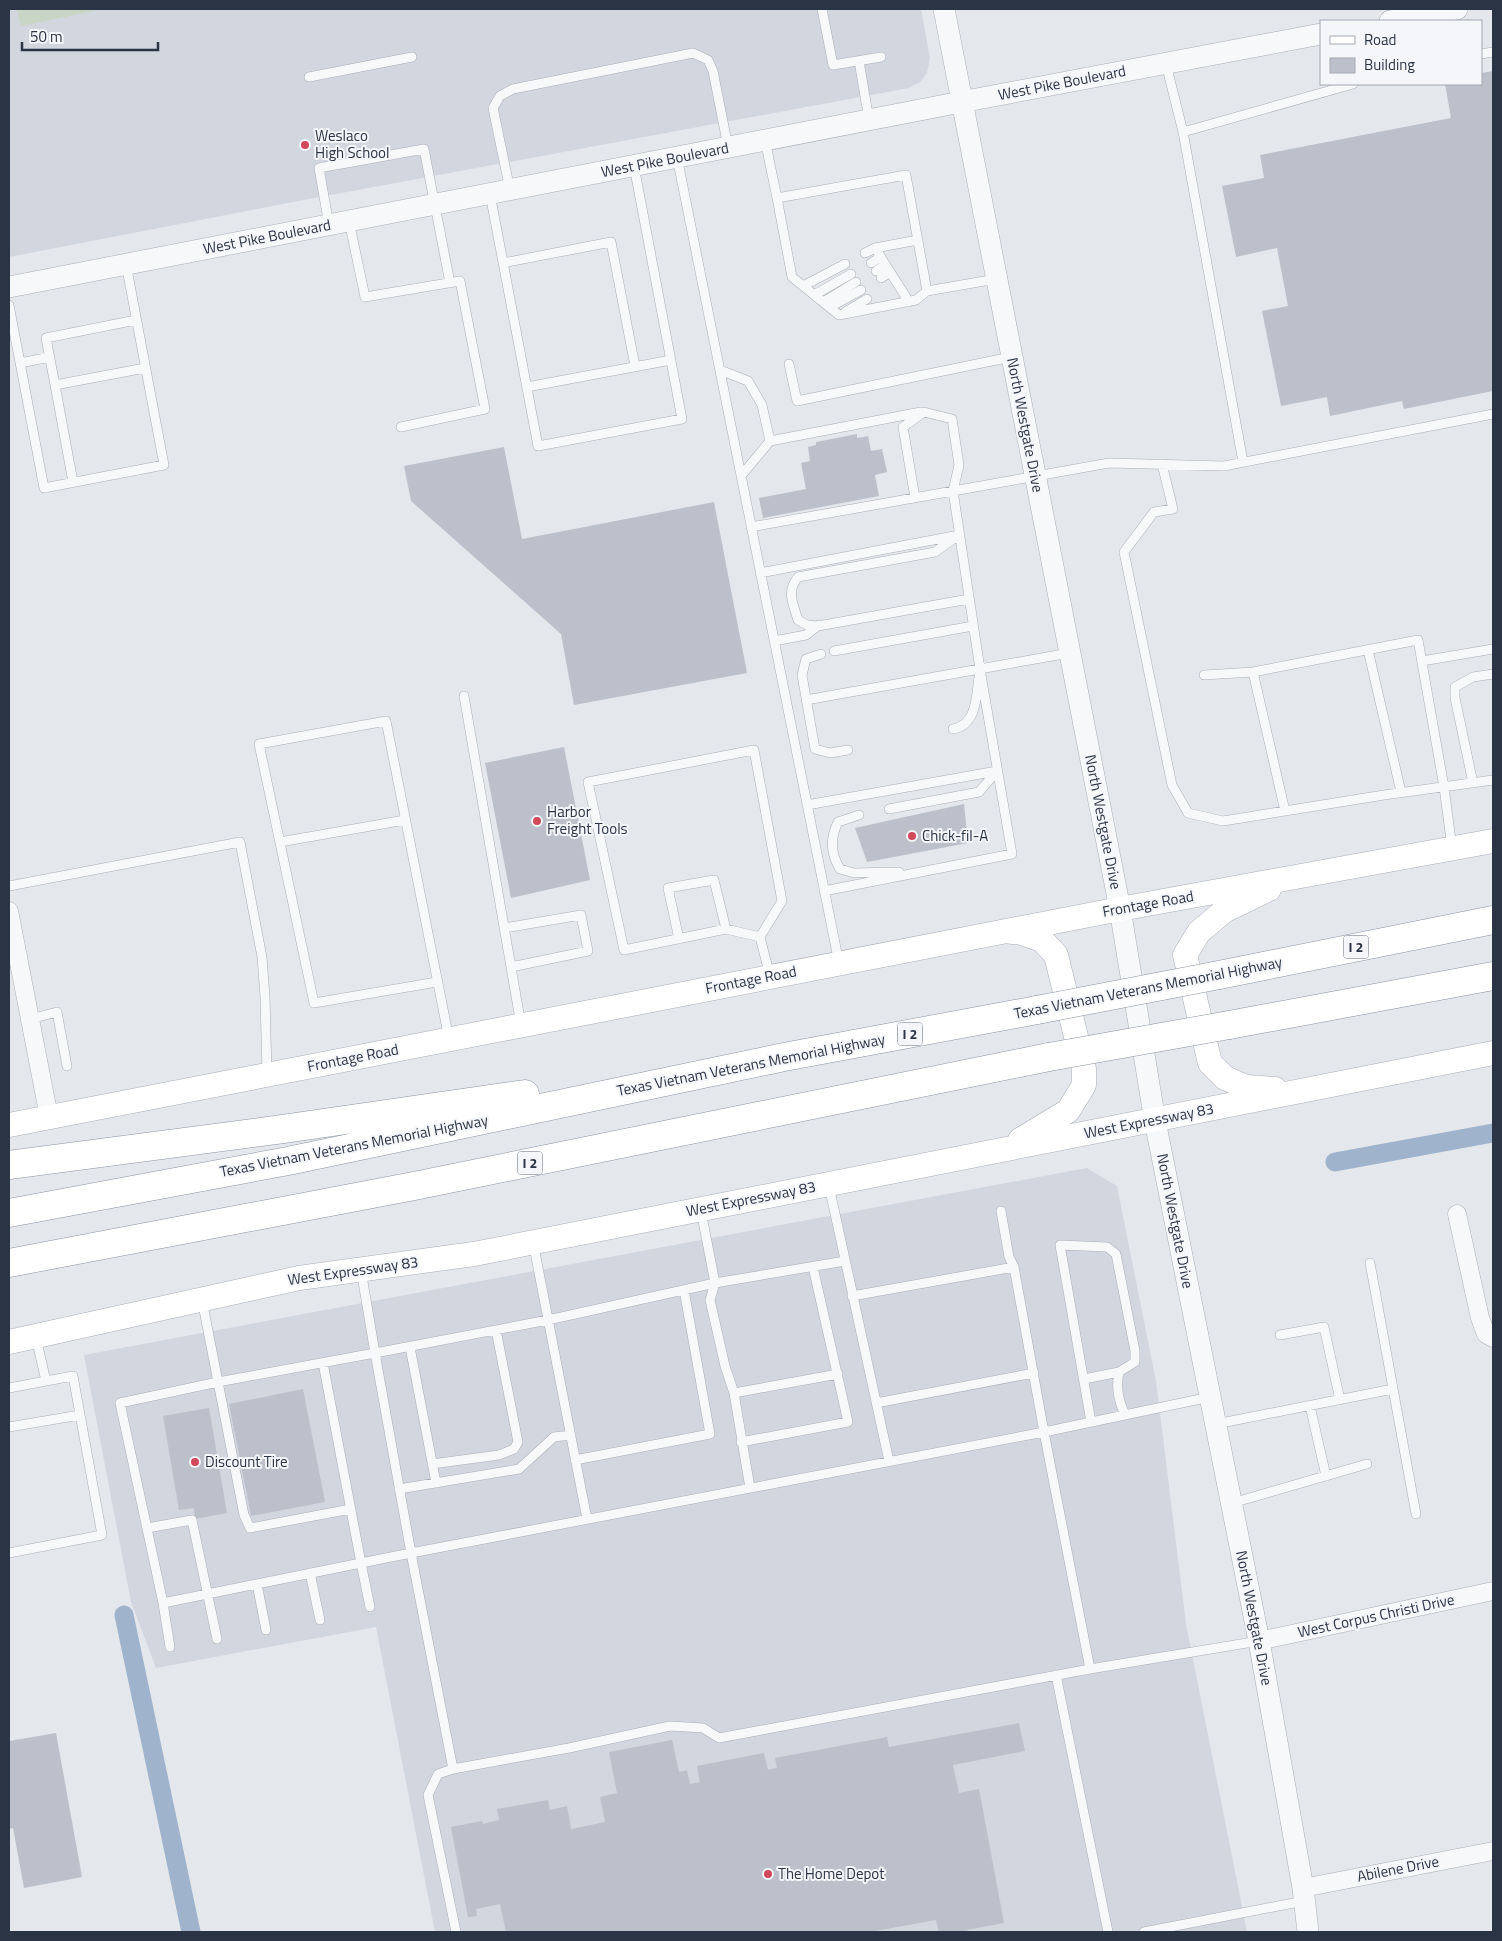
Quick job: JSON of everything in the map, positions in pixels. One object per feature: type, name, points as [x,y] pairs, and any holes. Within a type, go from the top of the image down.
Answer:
[{"type":"highway","name":"Texas Vietnam Veterans Memorial Highway","points":[[9,1212],[288,1161],[784,1057],[1219,975],[1493,920]]},
{"type":"highway","name":"I 2","points":[[9,1263],[424,1184],[1049,1057],[1493,976]]},
{"type":"highway","points":[[9,1164],[273,1130],[784,1057]]},
{"type":"highway","points":[[9,1272],[129,1241]]},
{"type":"main road","name":"Frontage Road","points":[[9,1125],[1120,909],[1493,841]]},
{"type":"main road","points":[[1296,877],[1224,911],[1199,932],[1186,955],[1210,1063],[1225,1078],[1246,1088],[1302,1090]]},
{"type":"main road","points":[[1000,932],[1019,932],[1042,940],[1056,955],[1084,1069],[1084,1085],[1068,1110],[1008,1148]]},
{"type":"main road","name":"West Expressway 83","points":[[9,1342],[299,1278],[474,1254],[1493,1054]]},
{"type":"street","name":"North Westgate Drive","points":[[944,9],[1120,909],[1155,1121],[1259,1641],[1308,1932]]},
{"type":"street","points":[[1396,20],[1457,9]]},
{"type":"street","name":"West Pike Boulevard","points":[[9,287],[1320,34]]},
{"type":"street","points":[[9,911],[49,1117]]},
{"type":"street","points":[[1457,1214],[1480,1318],[1486,1334],[1493,1338]]},
{"type":"street","name":"West Corpus Christi Drive","points":[[1259,1641],[1493,1591]]},
{"type":"street","name":"Abilene Drive","points":[[1303,1894],[1493,1851]]},
{"type":"lane","points":[[822,9],[833,66],[882,57]]},
{"type":"lane","points":[[634,165],[682,419],[538,446],[503,263],[500,192],[493,108],[500,96],[513,89],[693,53],[708,60],[713,71],[728,147]]},
{"type":"lane","points":[[309,77],[412,56]]},
{"type":"lane","points":[[859,61],[870,120]]},
{"type":"lane","points":[[1166,63],[1183,132],[1243,462]]},
{"type":"lane","points":[[1183,132],[1349,85]]},
{"type":"lane","points":[[765,140],[792,277],[840,315],[916,300],[927,291],[996,279]]},
{"type":"lane","points":[[401,427],[484,409],[460,281],[450,283],[365,297],[319,168],[424,149],[450,283]]},
{"type":"lane","points":[[677,157],[839,963]]},
{"type":"lane","points":[[777,198],[906,175],[927,291]]},
{"type":"lane","points":[[865,253],[875,248],[918,240]]},
{"type":"lane","points":[[503,263],[611,242],[635,366]]},
{"type":"lane","points":[[875,248],[886,265],[892,284],[908,302]]},
{"type":"lane","points":[[9,305],[44,488],[164,465],[126,264]]},
{"type":"lane","points":[[803,286],[844,264]]},
{"type":"lane","points":[[886,265],[876,270],[886,265]]},
{"type":"lane","points":[[814,295],[851,274]]},
{"type":"lane","points":[[826,305],[858,286]]},
{"type":"lane","points":[[840,315],[866,299]]},
{"type":"lane","points":[[73,482],[46,338],[136,320]]},
{"type":"lane","points":[[20,363],[50,357]]},
{"type":"lane","points":[[789,364],[797,401],[1011,357]]},
{"type":"lane","points":[[527,386],[671,360]]},
{"type":"lane","points":[[55,385],[146,368]]},
{"type":"lane","points":[[720,370],[748,381],[762,405],[770,441]]},
{"type":"lane","points":[[741,476],[770,441],[924,412],[952,419],[959,465],[953,491],[959,535],[1012,854],[824,891]]},
{"type":"lane","points":[[915,498],[903,427],[924,412]]},
{"type":"lane","points":[[751,527],[1109,463],[1224,466],[1493,414]]},
{"type":"lane","points":[[1162,464],[1173,509],[1154,512],[1124,552],[1172,785],[1188,813],[1223,821],[1401,792],[1493,780]]},
{"type":"lane","points":[[760,574],[959,535]]},
{"type":"lane","points":[[959,535],[935,552],[798,577],[792,584],[790,594],[798,620],[819,626],[969,599]]},
{"type":"lane","points":[[774,641],[806,636],[819,626]]},
{"type":"lane","points":[[834,651],[973,626]]},
{"type":"lane","points":[[1204,675],[1253,672],[1418,640],[1444,787],[1452,848]]},
{"type":"lane","points":[[1422,661],[1493,649]]},
{"type":"lane","points":[[1368,650],[1401,792]]},
{"type":"lane","points":[[806,700],[1070,653]]},
{"type":"lane","points":[[821,654],[806,658],[802,667],[815,749],[830,753],[848,750]]},
{"type":"lane","points":[[953,730],[962,728],[969,721],[975,703],[980,669]]},
{"type":"lane","points":[[1253,672],[1285,811]]},
{"type":"lane","points":[[1473,783],[1454,698],[1455,687],[1473,676],[1493,674]]},
{"type":"lane","points":[[464,696],[521,1025]]},
{"type":"lane","points":[[437,982],[314,1003],[259,744],[386,721],[406,820],[448,1039]]},
{"type":"lane","points":[[760,937],[726,929],[624,950],[588,782],[754,750],[782,901],[760,937],[770,977]]},
{"type":"lane","points":[[807,805],[997,771]]},
{"type":"lane","points":[[890,810],[979,792],[997,771]]},
{"type":"lane","points":[[859,816],[838,822],[831,835],[835,861],[840,869],[854,873],[925,871]]},
{"type":"lane","points":[[280,842],[406,820]]},
{"type":"lane","points":[[9,886],[240,842],[262,957],[267,1074]]},
{"type":"lane","points":[[678,939],[668,888],[714,880],[726,929]]},
{"type":"lane","points":[[504,928],[581,914],[588,951],[510,967]]},
{"type":"lane","points":[[30,1019],[57,1012],[67,1066]]},
{"type":"lane","points":[[828,1184],[889,1461]]},
{"type":"lane","points":[[700,1209],[715,1283],[710,1300],[725,1366],[734,1393],[750,1488]]},
{"type":"lane","points":[[1001,1211],[1009,1257],[1014,1267],[1090,1669]]},
{"type":"lane","points":[[532,1242],[587,1519]]},
{"type":"lane","points":[[1084,1379],[1119,1372],[1135,1362],[1134,1351],[1116,1254],[1107,1247],[1060,1245],[1091,1422]]},
{"type":"lane","points":[[170,1647],[163,1603],[120,1404],[218,1382],[548,1320],[715,1283],[845,1261]]},
{"type":"lane","points":[[1370,1263],[1416,1514]]},
{"type":"lane","points":[[741,1442],[848,1422],[813,1267]]},
{"type":"lane","points":[[852,1296],[1014,1267]]},
{"type":"lane","points":[[361,1270],[399,1489],[454,1769]]},
{"type":"lane","points":[[576,1460],[710,1434],[684,1290]]},
{"type":"lane","points":[[202,1299],[244,1515],[250,1528],[351,1509]]},
{"type":"lane","points":[[1280,1335],[1324,1326],[1340,1400]]},
{"type":"lane","points":[[432,1464],[499,1455],[514,1449],[518,1442],[496,1330]]},
{"type":"lane","points":[[36,1336],[46,1381]]},
{"type":"lane","points":[[410,1347],[436,1483]]},
{"type":"lane","points":[[323,1363],[370,1607]]},
{"type":"lane","points":[[1119,1372],[1116,1386],[1119,1401],[1125,1415]]},
{"type":"lane","points":[[876,1403],[1034,1373]]},
{"type":"lane","points":[[734,1393],[838,1374]]},
{"type":"lane","points":[[9,1388],[73,1376],[102,1535],[9,1553]]},
{"type":"lane","points":[[1216,1424],[1393,1389]]},
{"type":"lane","points":[[163,1603],[411,1553],[1044,1432],[1210,1397]]},
{"type":"lane","points":[[1310,1406],[1326,1476]]},
{"type":"lane","points":[[9,1427],[80,1415]]},
{"type":"lane","points":[[399,1489],[519,1468],[554,1438],[570,1436]]},
{"type":"lane","points":[[1231,1503],[1367,1464]]},
{"type":"lane","points":[[147,1528],[192,1520],[217,1639]]},
{"type":"lane","points":[[310,1573],[320,1620]]},
{"type":"lane","points":[[257,1584],[266,1630]]},
{"type":"lane","points":[[456,1932],[428,1796],[438,1774],[454,1769],[569,1748],[670,1726],[703,1728],[719,1738],[1056,1675],[1259,1641]]},
{"type":"lane","points":[[1056,1675],[1108,1932]]},
{"type":"lane","points":[[1144,1932],[1303,1894]]},
{"type":"shaded area","name":"Weslaco High School","points":[[9,9],[921,9],[930,58],[927,73],[920,82],[909,88],[293,202],[9,257]]},
{"type":"shaded area","points":[[1087,1168],[1117,1186],[1156,1381],[1186,1624],[1247,1932],[435,1932],[376,1627],[156,1668],[131,1602],[84,1355]]},
{"type":"green space","points":[[17,9],[103,9],[21,26]]},
{"type":"building","points":[[1493,71],[1493,391],[1404,409],[1402,401],[1330,416],[1327,397],[1281,406],[1262,311],[1288,306],[1277,248],[1236,257],[1222,186],[1264,178],[1260,155],[1451,118],[1445,85],[1482,85],[1482,73]]},
{"type":"building","points":[[857,434],[857,438],[868,436],[871,451],[882,449],[887,472],[875,475],[879,496],[763,518],[759,498],[806,489],[801,463],[810,461],[808,447],[816,445],[816,442]]},
{"type":"building","points":[[504,447],[522,539],[714,502],[747,673],[574,705],[561,634],[411,501],[404,466]]},
{"type":"building","name":"Harbor Freight Tools","points":[[564,747],[590,880],[511,898],[485,763]]},
{"type":"building","name":"Chick-fil-A","points":[[964,804],[968,843],[867,862],[855,828]]},
{"type":"building","points":[[303,1389],[325,1502],[251,1516],[229,1404]]},
{"type":"building","name":"Discount Tire","points":[[209,1408],[227,1513],[195,1519],[194,1508],[179,1510],[163,1416]]},
{"type":"building","name":"The Home Depot","points":[[1019,1723],[1025,1751],[953,1765],[959,1793],[979,1789],[1004,1923],[967,1930],[968,1932],[939,1932],[936,1920],[870,1932],[506,1932],[500,1904],[476,1909],[477,1916],[468,1917],[451,1827],[482,1821],[483,1824],[499,1820],[497,1809],[548,1800],[550,1810],[567,1806],[571,1829],[605,1822],[600,1797],[617,1793],[609,1752],[672,1740],[679,1772],[687,1770],[690,1784],[700,1782],[697,1766],[764,1753],[768,1770],[777,1768],[775,1758],[887,1737],[889,1747]]},
{"type":"building","points":[[56,1733],[82,1877],[24,1888],[13,1828],[9,1829],[9,1741]]},
{"type":"waterway","points":[[1335,1162],[1493,1133]]},
{"type":"waterway","points":[[124,1615],[191,1932]]},
{"type":"place","name":"Weslaco High School","points":[[305,145]]},
{"type":"place","name":"Harbor Freight Tools","points":[[537,821]]},
{"type":"place","name":"Chick-fil-A","points":[[912,836]]},
{"type":"place","name":"Discount Tire","points":[[195,1462]]},
{"type":"place","name":"The Home Depot","points":[[768,1874]]}]
